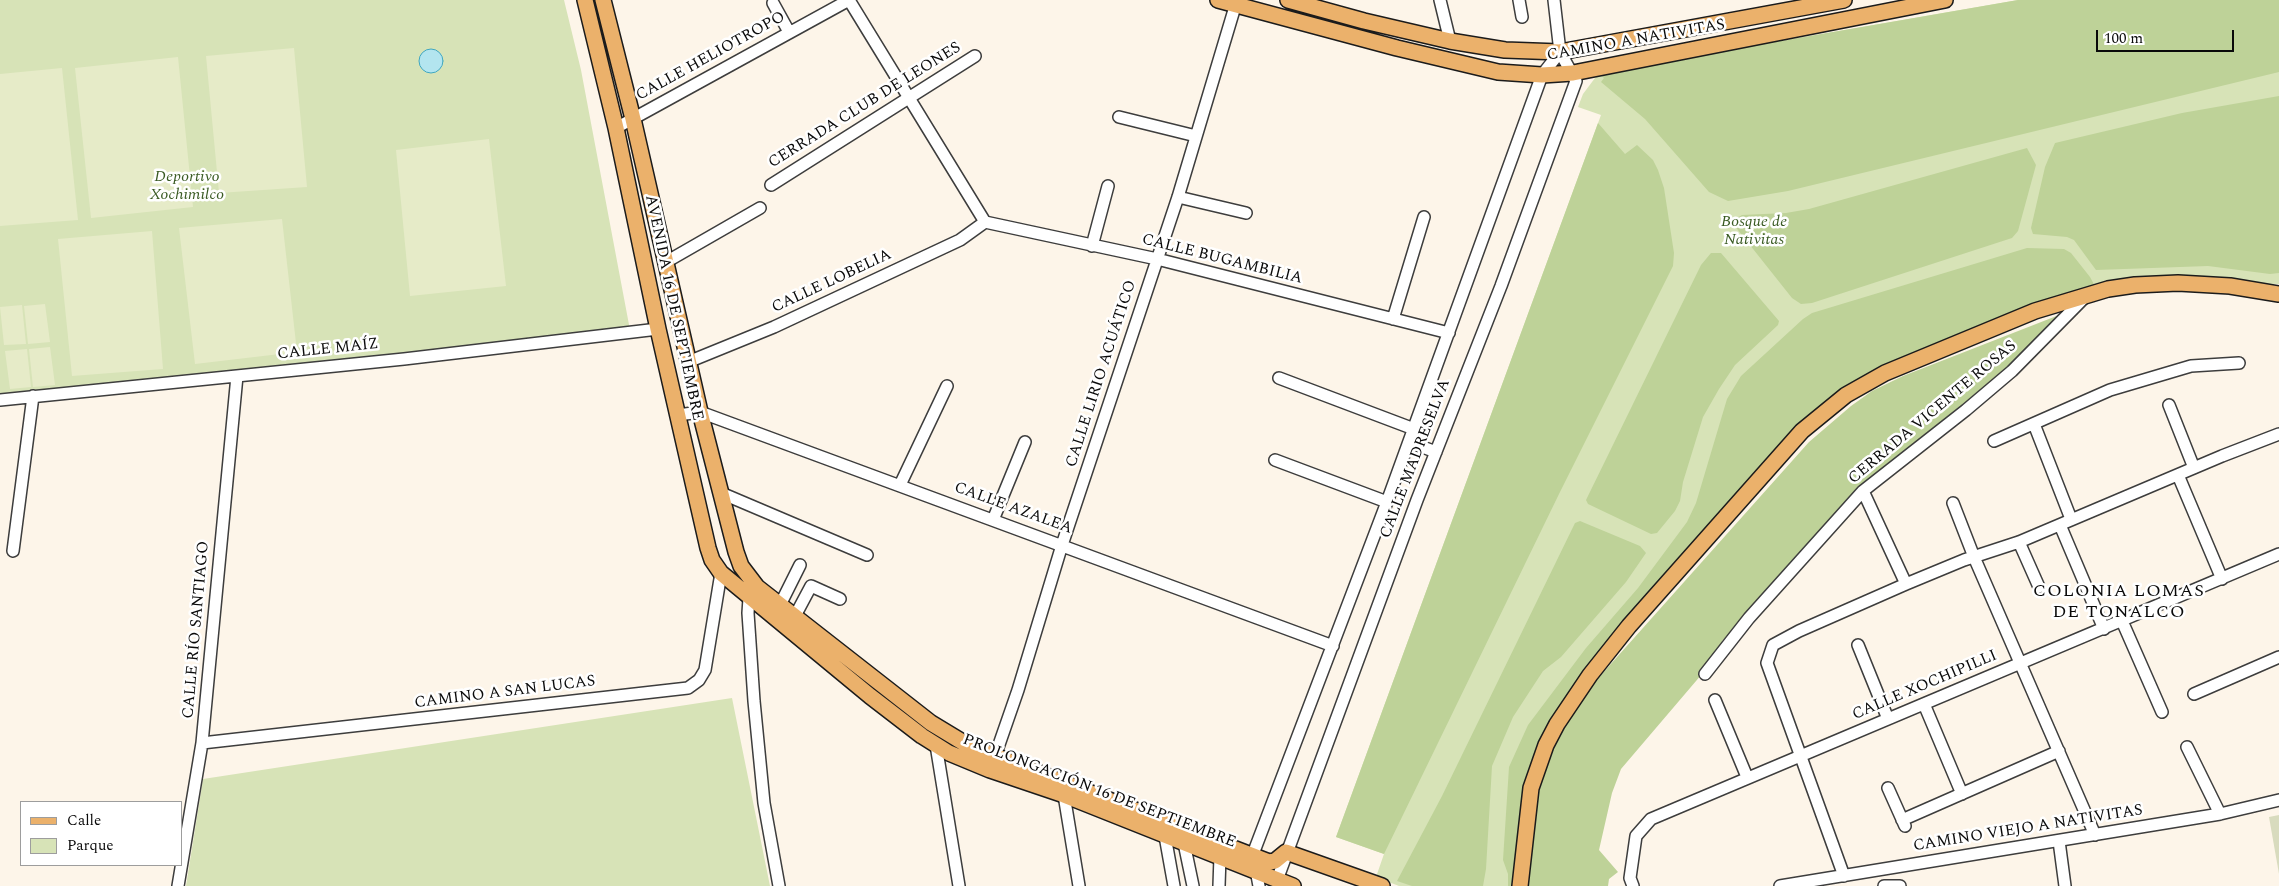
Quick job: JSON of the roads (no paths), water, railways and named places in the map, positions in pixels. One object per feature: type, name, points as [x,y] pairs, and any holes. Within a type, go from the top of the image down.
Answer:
[{"type":"main road","name":"AVENIDA 16 DE SEPTIEMBRE","points":[[586,0],[708,548],[712,560],[721,573],[762,598]]},
{"type":"main road","name":"AVENIDA 16 DE SEPTIEMBRE","points":[[603,0],[633,119],[700,412],[736,552],[748,577],[762,598]]},
{"type":"main road","name":"CAMINO A NATIVITAS","points":[[1218,0],[1237,2],[1397,48],[1498,72],[1542,75],[1574,73],[1945,0]]},
{"type":"main road","name":"CAMINO A NATIVITAS","points":[[1288,0],[1364,21],[1450,41],[1505,50],[1560,52],[1844,0]]},
{"type":"main road","points":[[590,20],[607,17]]},
{"type":"main road","points":[[1520,886],[1531,788],[1546,745],[1590,675],[1630,626],[1802,431],[1846,395],[1885,373],[2035,311],[2088,294],[2134,285],[2178,283],[2276,292]]},
{"type":"main road","name":"PROLONGACIÓN 16 DE SEPTIEMBRE","points":[[762,598],[870,696],[936,745],[963,760],[993,764],[1253,854],[1270,862],[1275,861],[1286,852]]},
{"type":"main road","name":"PROLONGACIÓN 16 DE SEPTIEMBRE","points":[[762,598],[795,616],[944,732],[993,764],[1064,795],[1293,886]]},
{"type":"main road","points":[[1286,852],[1382,886]]},
{"type":"street","name":"CALLE HELIOTROPO","points":[[616,128],[849,0],[985,222]]},
{"type":"street","points":[[1440,0],[1450,41]]},
{"type":"street","points":[[1519,0],[1522,17]]},
{"type":"street","points":[[1554,0],[1560,52],[1574,73]]},
{"type":"street","name":"CALLE LIRIO ACUÁTICO","points":[[993,764],[1018,690],[1062,545],[1178,197],[1237,2]]},
{"type":"street","points":[[773,3],[789,32]]},
{"type":"street","name":"CALLE MADRESELVA","points":[[1253,854],[1410,442],[1542,75],[1560,52]]},
{"type":"street","name":"CERRADA CLUB DE LEONES","points":[[771,185],[907,97],[975,56]]},
{"type":"street","name":"CALLE MADRESELVA","points":[[1277,880],[1436,452],[1501,286],[1576,81],[1574,73]]},
{"type":"street","points":[[1119,117],[1196,136]]},
{"type":"street","points":[[1092,246],[1108,186]]},
{"type":"street","points":[[1178,197],[1246,213]]},
{"type":"street","points":[[666,262],[760,208]]},
{"type":"street","points":[[1393,319],[1424,217]]},
{"type":"street","name":"CALLE BUGAMBILIA","points":[[985,222],[1157,259],[1449,333]]},
{"type":"street","name":"CALLE LOBELIA","points":[[688,362],[774,327],[960,240],[985,222]]},
{"type":"street","name":"CERRADA VICENTE ROSAS","points":[[1705,674],[1749,618],[1863,491],[1966,410],[2012,371],[2088,294]]},
{"type":"street","name":"CALLE MAÍZ","points":[[0,400],[658,330]]},
{"type":"street","points":[[1994,441],[2110,390],[2192,366],[2239,363]]},
{"type":"street","name":"CALLE RÍO SANTIAGO","points":[[182,862],[202,743],[237,376]]},
{"type":"street","points":[[1279,378],[1414,429]]},
{"type":"street","points":[[900,485],[947,386]]},
{"type":"street","points":[[12,551],[33,396]]},
{"type":"street","points":[[2168,406],[2194,468]]},
{"type":"street","name":"CALLE AZALEA","points":[[678,415],[700,412],[1333,646]]},
{"type":"street","points":[[2034,424],[2071,519]]},
{"type":"street","points":[[1844,876],[1767,663],[1773,645],[1799,631],[1906,584],[1974,557],[2019,542],[2279,434]]},
{"type":"street","points":[[993,520],[1025,442]]},
{"type":"street","points":[[1410,442],[1436,452]]},
{"type":"street","points":[[1275,460],[1387,502]]},
{"type":"street","points":[[2178,475],[2222,579]]},
{"type":"street","points":[[1863,491],[1906,584]]},
{"type":"street","points":[[721,493],[867,555]]},
{"type":"street","points":[[1953,503],[1974,557],[2095,835]]},
{"type":"street","points":[[2060,525],[2104,629]]},
{"type":"street","points":[[2019,542],[2038,586]]},
{"type":"street","name":"CALLE XOCHIPILLI","points":[[1633,886],[1630,878],[1636,836],[1651,819],[2279,554]]},
{"type":"street","points":[[779,886],[764,803],[748,613],[762,598],[800,565]]},
{"type":"street","name":"CAMINO A SAN LUCAS","points":[[202,743],[688,688],[700,680],[706,670],[721,573]]},
{"type":"street","points":[[795,616],[811,586],[840,599]]},
{"type":"street","points":[[2122,621],[2162,712]]},
{"type":"street","points":[[1858,645],[1888,719]]},
{"type":"street","points":[[2194,694],[2279,657]]},
{"type":"street","points":[[1715,700],[1747,777]]},
{"type":"street","points":[[1924,704],[1962,794]]},
{"type":"street","points":[[936,745],[959,886]]},
{"type":"street","points":[[2187,747],[2220,814]]},
{"type":"street","points":[[1888,788],[1903,823],[1962,794],[2059,751]]},
{"type":"street","points":[[1064,795],[1079,886]]},
{"type":"street","name":"CAMINO VIEJO A NATIVITAS","points":[[1780,886],[2220,814],[2279,800]]},
{"type":"street","points":[[1165,836],[1174,886]]},
{"type":"street","points":[[2059,841],[2065,886]]},
{"type":"street","points":[[1184,843],[1193,886]]},
{"type":"street","points":[[1253,854],[1259,886]]},
{"type":"street","points":[[1219,886],[1220,856]]},
{"type":"street","name":"CALLE RÍO SANTIAGO","points":[[178,886],[181,866]]},
{"type":"street","points":[[1884,886],[1900,886]]},
{"type":"water","points":[[431,49],[439,53],[443,61],[439,69],[431,73],[423,69],[419,61],[423,53]]},
{"type":"district","name":"COLONIA LOMAS DE TONALCO","points":[[2119,602]]},
{"type":"park label","name":"Deportivo Xochimilco","points":[[187,187]]},
{"type":"park label","name":"Bosque de Nativitas","points":[[1754,232]]}]
